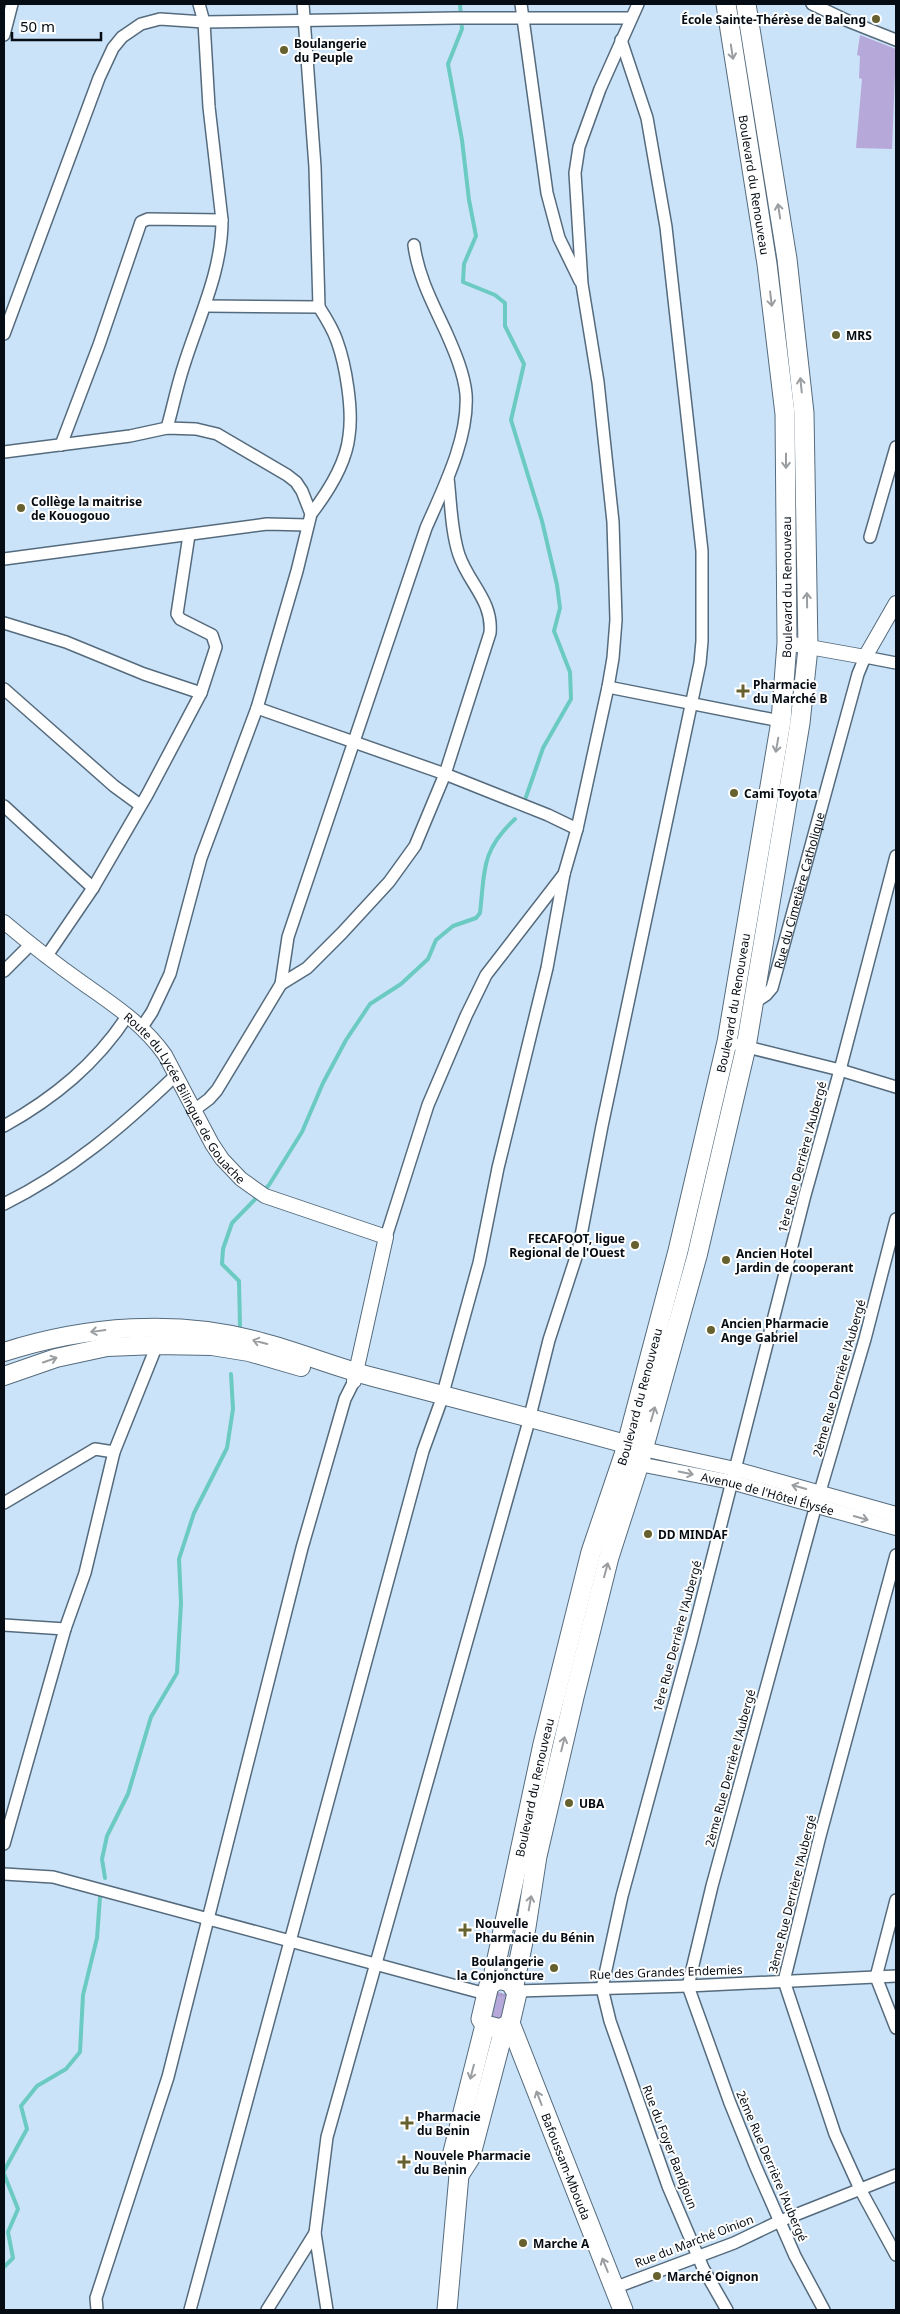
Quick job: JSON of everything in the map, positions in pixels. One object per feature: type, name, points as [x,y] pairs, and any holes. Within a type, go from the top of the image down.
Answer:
[{"type":"highway","name":"Boulevard du Renouveau","points":[[459,2175],[453,2152],[485,2025],[481,2019],[600,1592],[726,1042],[781,721],[787,643],[785,414],[767,264],[726,4]]},
{"type":"highway","name":"Boulevard du Renouveau","points":[[459,2175],[470,2158],[507,2026],[526,1927],[528,1854],[543,1744],[591,1552],[633,1453],[691,1276],[746,1047],[762,939],[782,839],[800,723],[808,648],[804,412],[787,259],[746,4]]},
{"type":"highway","points":[[746,130],[765,126]]},
{"type":"highway","points":[[767,264],[787,259]]},
{"type":"highway","points":[[785,414],[804,412]]},
{"type":"highway","points":[[673,1270],[691,1276]]},
{"type":"highway","points":[[582,1588],[600,1592]]},
{"type":"highway","points":[[489,1988],[501,1979],[515,1988]]},
{"type":"highway","points":[[485,2025],[507,2026]]},
{"type":"highway","name":"Bafoussam-Mbouda","points":[[507,2026],[623,2310]]},
{"type":"highway","points":[[447,2310],[459,2175]]},
{"type":"main road","points":[[4,1352],[35,1342],[110,1330],[160,1337],[249,1352],[355,1377],[633,1453]]},
{"type":"main road","points":[[4,1376],[56,1358],[160,1337]]},
{"type":"street","points":[[4,35],[12,4]]},
{"type":"street","points":[[167,428],[184,366],[205,306],[222,239],[222,220],[208,107],[204,22],[199,4]]},
{"type":"street","points":[[142,1027],[152,1012],[170,974],[201,858],[257,708],[297,571],[309,519],[326,494],[344,457],[349,436],[349,408],[344,365],[337,341],[319,308],[315,167],[303,4]]},
{"type":"street","points":[[521,4],[547,193],[559,238],[582,284]]},
{"type":"street","points":[[190,2310],[423,1451],[441,1399],[479,1263],[498,1168],[547,968],[564,874],[577,829],[608,687],[613,658],[616,620],[613,522],[598,382],[582,284],[575,173],[579,147],[600,89],[638,4]]},
{"type":"street","points":[[812,4],[896,40]]},
{"type":"street","points":[[4,334],[99,78],[113,48],[122,37],[141,24],[160,19],[204,22],[456,18],[631,18]]},
{"type":"street","points":[[326,2310],[315,2233],[327,2137],[528,1424],[549,1340],[578,1251],[602,1126],[700,663],[702,641],[702,551],[666,227],[647,118],[622,40]]},
{"type":"street","points":[[61,445],[99,345],[141,222],[148,219],[222,220]]},
{"type":"street","points":[[193,1111],[209,1099],[217,1090],[281,984],[288,937],[426,528],[448,476],[466,415],[466,392],[456,358],[429,295],[414,245]]},
{"type":"street","points":[[205,306],[319,308]]},
{"type":"street","points":[[4,452],[130,436],[167,428],[196,429],[218,434],[296,482],[302,491],[309,519]]},
{"type":"street","points":[[870,537],[896,447]]},
{"type":"street","points":[[281,984],[307,968],[342,933],[404,863],[415,846],[445,774],[459,724],[490,633],[491,621],[480,591],[459,553],[448,476]]},
{"type":"street","points":[[4,559],[309,519]]},
{"type":"street","points":[[46,956],[93,888],[201,693],[216,646],[212,635],[180,619],[177,614],[189,535]]},
{"type":"street","name":"Rue du Cimetière Catholique","points":[[754,1003],[766,995],[772,988],[858,674],[865,657],[896,603]]},
{"type":"street","points":[[4,622],[66,642],[144,674],[201,693]]},
{"type":"street","points":[[787,643],[896,663]]},
{"type":"street","points":[[608,687],[781,721],[800,723]]},
{"type":"street","points":[[4,706],[7,692],[114,786],[140,806]]},
{"type":"street","points":[[257,708],[445,774],[548,814],[577,829]]},
{"type":"street","points":[[4,806],[93,888]]},
{"type":"street","name":"1ère Rue Derrière l'Aubergé","points":[[602,1988],[622,1896],[691,1642],[805,1195],[896,856]]},
{"type":"street","points":[[97,2310],[96,2298],[168,2077],[302,1548],[345,1399],[355,1377],[386,1237],[428,1105],[482,983],[506,947],[564,874]]},
{"type":"street","name":"Route du Lycée Bilingue de Gouache","points":[[4,922],[30,945],[142,1027],[165,1054],[193,1111],[222,1159],[260,1192],[386,1237]]},
{"type":"street","points":[[4,971],[30,945]]},
{"type":"street","points":[[4,1126],[32,1110],[65,1087],[112,1039],[128,1015]]},
{"type":"street","points":[[726,1042],[840,1070],[896,1087]]},
{"type":"street","points":[[4,1204],[44,1182],[107,1138],[176,1076]]},
{"type":"street","name":"2ème Rue Derrière l'Aubergé","points":[[824,2310],[808,2284],[730,2103],[688,1986],[712,1886],[818,1499],[865,1339],[896,1219]]},
{"type":"street","points":[[4,1844],[65,1629],[85,1572],[114,1452],[160,1337]]},
{"type":"street","points":[[4,1503],[95,1449],[114,1452]]},
{"type":"street","name":"Avenue de l'Hôtel Élysée","points":[[633,1453],[735,1469],[896,1528]]},
{"type":"street","name":"Avenue de l'Hôtel Élysée","points":[[633,1453],[731,1482],[896,1514]]},
{"type":"street","name":"3ème Rue Derrière l'Aubergé","points":[[896,1555],[825,1817],[784,1981],[829,2116],[860,2189],[896,2255]]},
{"type":"street","points":[[4,1625],[65,1629]]},
{"type":"street","points":[[4,1874],[53,1877],[376,1965],[489,1988]]},
{"type":"street","points":[[896,1900],[876,1977],[896,2028]]},
{"type":"street","name":"Rue des Grandes Endemies","points":[[515,1988],[688,1986],[896,1976]]},
{"type":"street","name":"Rue du Foyer Bandjoun","points":[[602,1988],[610,2021],[625,2067],[668,2186],[697,2256],[727,2310]]},
{"type":"street","name":"Rue du Marché Oinion","points":[[614,2288],[734,2243],[780,2221],[896,2175]]},
{"type":"street","points":[[267,2310],[315,2233]]},
{"type":"green space","points":[[860,35],[896,49],[892,149],[856,148],[862,79],[859,78],[860,56],[857,55]]},
{"type":"green space","points":[[495,1991],[508,1995],[504,2021],[490,2022]]},
{"type":"waterway","points":[[460,4],[462,29],[448,64],[462,140],[469,200],[476,236],[464,264],[463,282],[495,295],[505,303],[505,326],[524,364],[511,420],[542,521],[557,585],[560,608],[554,631],[570,672],[571,699],[543,748],[526,797]]},
{"type":"waterway","points":[[240,1326],[239,1281],[222,1264],[223,1249],[232,1223],[269,1185],[302,1132],[323,1083],[346,1040],[370,1004],[401,984],[428,959],[436,940],[453,926],[476,918],[480,913],[484,872],[490,851],[504,830],[515,819]]},
{"type":"waterway","points":[[105,1878],[102,1859],[107,1836],[128,1794],[151,1717],[177,1673],[181,1603],[179,1559],[194,1513],[227,1448],[233,1409],[231,1374]]},
{"type":"waterway","points":[[4,2171],[27,2129],[21,2106],[37,2086],[66,2069],[80,2052],[83,1995],[97,1938],[100,1897]]},
{"type":"waterway","points":[[4,2174],[18,2209],[8,2232],[13,2258],[4,2267]]},
{"type":"place","name":"École Sainte-Thérèse de Baleng","points":[[876,19]]},
{"type":"place","name":"Boulangerie du Peuple","points":[[284,50]]},
{"type":"place","name":"MRS","points":[[836,335]]},
{"type":"place","name":"Collège la maitrise de Kouogouo","points":[[21,508]]},
{"type":"place","name":"Pharmacie du Marché B","points":[[743,691]]},
{"type":"place","name":"Cami Toyota","points":[[734,793]]},
{"type":"place","name":"FECAFOOT, ligue Regional de l'Ouest","points":[[635,1245]]},
{"type":"place","name":"Ancien Hotel Jardin de cooperant","points":[[726,1260]]},
{"type":"place","name":"Ancien Pharmacie Ange Gabriel","points":[[711,1330]]},
{"type":"place","name":"DD MINDAF","points":[[648,1534]]},
{"type":"place","name":"UBA","points":[[569,1803]]},
{"type":"place","name":"Nouvelle Pharmacie du Bénin","points":[[465,1930]]},
{"type":"place","name":"Boulangerie la Conjoncture","points":[[554,1968]]},
{"type":"place","name":"Pharmacie du Benin","points":[[407,2123]]},
{"type":"place","name":"Nouvele Pharmacie du Benin","points":[[404,2162]]},
{"type":"place","name":"Marche A","points":[[523,2243]]},
{"type":"place","name":"Marché Oignon","points":[[657,2276]]}]
